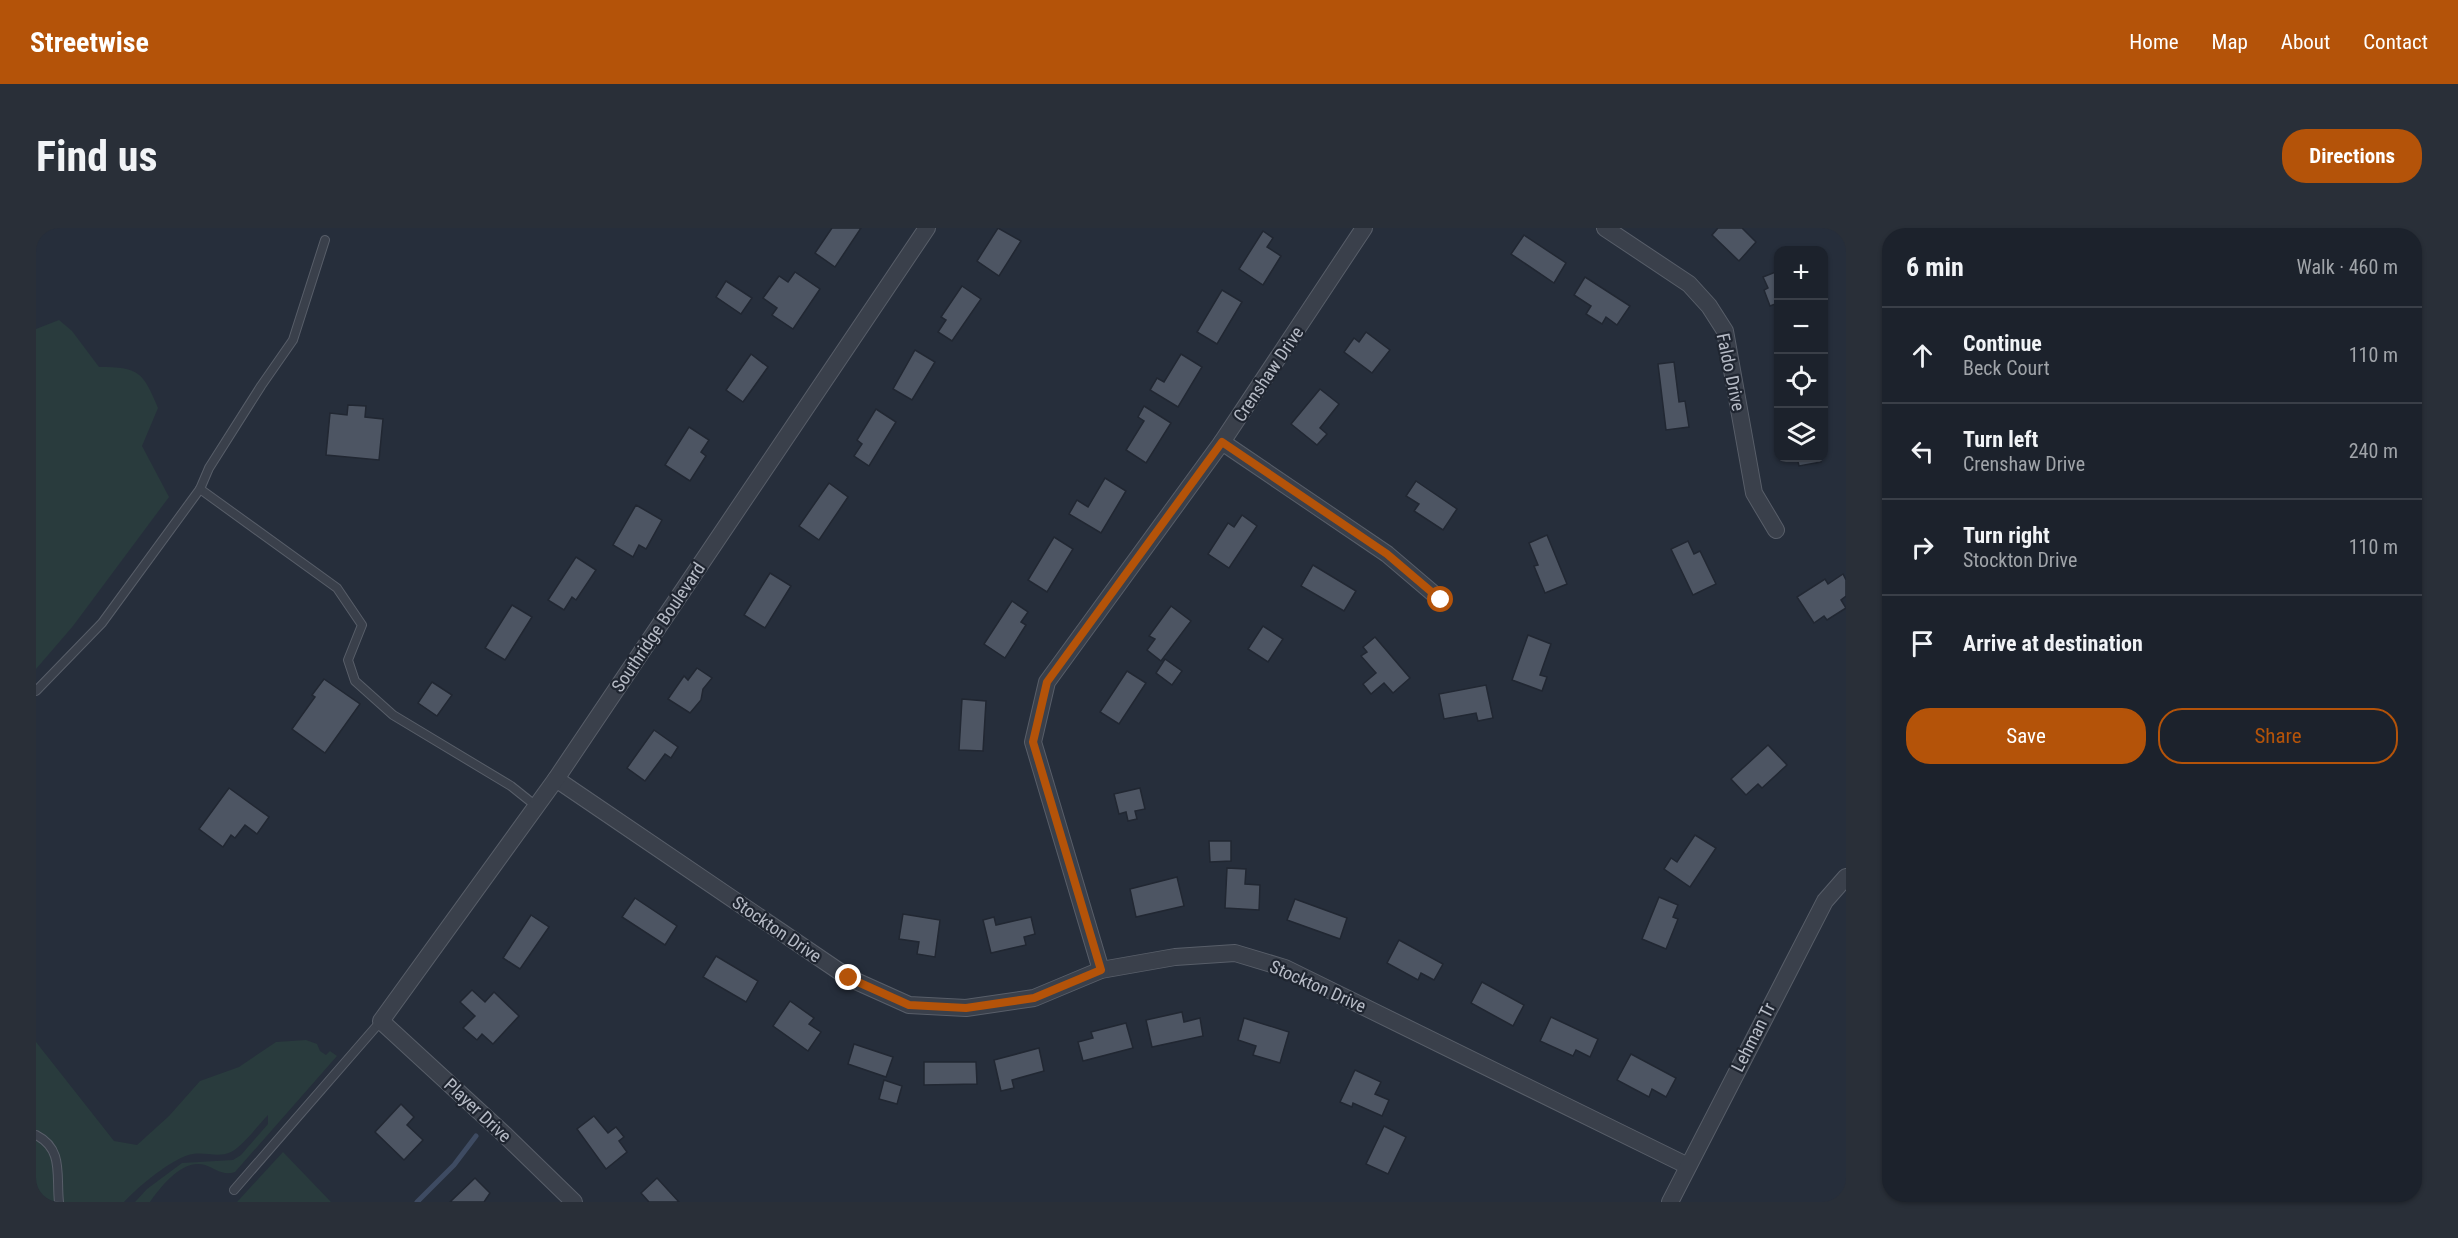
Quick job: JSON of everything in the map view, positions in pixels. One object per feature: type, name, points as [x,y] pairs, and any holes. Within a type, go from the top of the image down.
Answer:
[{"type":"street","name":"Southridge Boulevard","points":[[381,1021],[556,779],[927,228]]},
{"type":"street","name":"Crenshaw Drive","points":[[1101,970],[1033,742],[1047,682],[1222,442],[1364,228]]},
{"type":"street","name":"Faldo Drive","points":[[1605,228],[1689,284],[1709,306],[1725,331],[1754,493],[1776,530]]},
{"type":"street","points":[[1222,442],[1387,554],[1441,600]]},
{"type":"street","name":"Stockton Drive","points":[[556,779],[849,978],[909,1005],[966,1008],[1034,998],[1101,970],[1174,957],[1235,953],[1285,968],[1688,1166]]},
{"type":"street","name":"Lehman Tr","points":[[1670,1202],[1825,901],[1846,878]]},
{"type":"street","name":"Player Drive","points":[[381,1021],[574,1202]]},
{"type":"lane","points":[[36,691],[102,623],[200,489],[210,468],[249,404],[293,340],[325,240]]},
{"type":"lane","points":[[200,489],[337,588],[362,625],[348,660],[355,681],[393,715],[511,786],[536,806]]},
{"type":"lane","points":[[234,1190],[381,1021]]},
{"type":"lane","points":[[36,1135],[54,1150],[59,1167],[59,1202]]},
{"type":"shaded area","points":[[59,320],[72,331],[99,367],[131,370],[138,374],[148,386],[158,408],[142,446],[169,497],[73,626],[36,669],[36,329]]},
{"type":"shaded area","points":[[306,1040],[317,1044],[320,1051],[326,1055],[330,1051],[337,1056],[235,1172],[223,1173],[205,1165],[189,1166],[173,1175],[150,1202],[135,1202],[147,1189],[182,1163],[233,1160],[241,1155],[268,1124],[268,1115],[236,1149],[222,1155],[185,1156],[156,1174],[124,1202],[36,1202],[36,1042],[114,1141],[137,1145],[169,1116],[200,1081],[239,1067],[276,1042]]},
{"type":"shaded area","points":[[283,1152],[331,1202],[237,1202]]},
{"type":"building","points":[[832,228],[861,228],[835,267],[815,253]]},
{"type":"building","points":[[998,228],[1021,241],[999,276],[977,261]]},
{"type":"building","points":[[1718,228],[1742,228],[1756,242],[1739,261],[1712,235]]},
{"type":"building","points":[[1263,231],[1273,238],[1267,247],[1281,256],[1263,285],[1239,269]]},
{"type":"building","points":[[1524,235],[1566,263],[1554,283],[1511,254]]},
{"type":"building","points":[[795,272],[820,289],[793,329],[772,315],[777,308],[763,298],[779,276],[788,282]]},
{"type":"building","points":[[1774,273],[1774,304],[1770,306],[1764,290],[1768,288],[1763,277]]},
{"type":"building","points":[[1585,277],[1630,306],[1617,325],[1606,317],[1602,324],[1586,314],[1591,306],[1574,295]]},
{"type":"building","points":[[726,281],[752,298],[741,314],[716,297]]},
{"type":"building","points":[[962,286],[981,299],[952,341],[938,332],[946,320],[941,317]]},
{"type":"building","points":[[1222,290],[1242,302],[1217,344],[1197,332]]},
{"type":"building","points":[[1366,332],[1390,350],[1372,373],[1344,352],[1354,338],[1359,342]]},
{"type":"building","points":[[915,350],[935,362],[912,400],[893,389]]},
{"type":"building","points":[[751,354],[768,367],[743,402],[726,390]]},
{"type":"building","points":[[1181,354],[1202,367],[1178,407],[1150,390],[1157,378],[1164,382]]},
{"type":"building","points":[[1674,362],[1679,402],[1685,401],[1689,427],[1666,430],[1658,364]]},
{"type":"building","points":[[1320,389],[1339,404],[1320,428],[1327,434],[1317,445],[1291,424]]},
{"type":"building","points":[[348,405],[366,406],[365,417],[383,419],[379,460],[326,455],[330,413],[347,415]]},
{"type":"building","points":[[1144,406],[1171,423],[1146,463],[1126,450],[1144,421],[1138,417]]},
{"type":"building","points":[[876,409],[896,422],[869,466],[854,456],[862,444],[857,440]]},
{"type":"building","points":[[689,427],[709,440],[701,452],[706,456],[690,481],[665,465]]},
{"type":"building","points":[[1798,462],[1821,462],[1799,466]]},
{"type":"building","points":[[1105,478],[1126,491],[1101,533],[1069,514],[1077,500],[1088,507]]},
{"type":"building","points":[[1416,481],[1457,509],[1443,530],[1414,511],[1419,504],[1406,496]]},
{"type":"building","points":[[829,483],[848,497],[819,540],[799,526]]},
{"type":"building","points":[[636,505],[662,520],[646,549],[639,545],[633,557],[613,545]]},
{"type":"building","points":[[1242,515],[1257,526],[1229,568],[1208,554],[1228,523],[1234,527]]},
{"type":"building","points":[[1547,535],[1567,584],[1545,593],[1534,566],[1538,565],[1529,543]]},
{"type":"building","points":[[1054,537],[1073,549],[1047,592],[1028,580]]},
{"type":"building","points":[[1688,541],[1694,554],[1700,551],[1716,584],[1693,595],[1671,549]]},
{"type":"building","points":[[576,557],[596,570],[576,600],[572,597],[564,610],[548,600]]},
{"type":"building","points":[[1313,565],[1356,591],[1344,611],[1301,586]]},
{"type":"building","points":[[770,573],[791,586],[765,628],[744,615]]},
{"type":"building","points":[[1843,574],[1846,580],[1846,596],[1841,600],[1846,608],[1827,620],[1824,616],[1814,623],[1797,597],[1825,579],[1828,584]]},
{"type":"building","points":[[1012,601],[1028,612],[1021,622],[1026,625],[1005,658],[984,644]]},
{"type":"building","points":[[512,605],[532,617],[505,660],[485,648]]},
{"type":"building","points":[[1171,606],[1191,621],[1161,661],[1147,650],[1155,639],[1149,636]]},
{"type":"building","points":[[1263,626],[1283,639],[1268,662],[1248,649]]},
{"type":"building","points":[[1528,635],[1551,644],[1540,675],[1547,677],[1542,691],[1512,680]]},
{"type":"building","points":[[1375,637],[1410,678],[1393,693],[1384,683],[1371,694],[1363,684],[1376,673],[1361,656],[1367,652],[1363,647]]},
{"type":"building","points":[[1165,659],[1182,671],[1172,685],[1156,673]]},
{"type":"building","points":[[697,668],[712,678],[703,689],[701,700],[690,713],[668,699],[684,676],[688,680]]},
{"type":"building","points":[[1127,671],[1146,683],[1119,724],[1100,712]]},
{"type":"building","points":[[324,679],[360,704],[325,753],[292,729],[315,697],[312,695]]},
{"type":"building","points":[[432,682],[452,695],[437,716],[418,703]]},
{"type":"building","points":[[1486,685],[1493,718],[1478,721],[1476,713],[1444,719],[1439,694]]},
{"type":"building","points":[[962,699],[986,701],[983,751],[959,750]]},
{"type":"building","points":[[654,730],[678,747],[671,758],[665,754],[645,781],[627,768]]},
{"type":"building","points":[[1768,745],[1787,765],[1762,788],[1758,784],[1746,795],[1731,779]]},
{"type":"building","points":[[229,788],[269,817],[257,834],[245,825],[235,838],[231,835],[223,847],[199,829]]},
{"type":"building","points":[[1140,788],[1145,809],[1135,811],[1137,819],[1128,821],[1126,812],[1119,814],[1114,794]]},
{"type":"building","points":[[1695,835],[1716,848],[1690,887],[1664,869],[1671,858],[1677,862]]},
{"type":"building","points":[[1209,841],[1231,841],[1231,861],[1210,862]]},
{"type":"building","points":[[1227,868],[1246,869],[1245,884],[1260,885],[1259,910],[1225,908]]},
{"type":"building","points":[[1177,877],[1184,906],[1136,917],[1130,889]]},
{"type":"building","points":[[1659,897],[1678,905],[1673,917],[1678,919],[1666,949],[1642,939]]},
{"type":"building","points":[[635,898],[677,926],[665,945],[622,917]]},
{"type":"building","points":[[1295,899],[1347,918],[1340,939],[1287,920]]},
{"type":"building","points":[[903,914],[940,920],[935,957],[917,954],[919,942],[899,939]]},
{"type":"building","points":[[531,915],[549,927],[520,969],[503,958]]},
{"type":"building","points":[[994,917],[996,925],[1031,917],[1035,934],[1024,937],[1026,945],[991,953],[983,920]]},
{"type":"building","points":[[1399,940],[1443,964],[1434,980],[1421,973],[1418,980],[1387,963]]},
{"type":"building","points":[[716,956],[758,981],[746,1002],[703,977]]},
{"type":"building","points":[[1482,982],[1524,1005],[1513,1026],[1471,1003]]},
{"type":"building","points":[[472,990],[485,1002],[494,992],[519,1016],[493,1044],[482,1034],[477,1040],[463,1028],[475,1016],[460,1002]]},
{"type":"building","points":[[790,1001],[814,1018],[809,1024],[821,1032],[808,1051],[773,1026]]},
{"type":"building","points":[[1182,1012],[1184,1022],[1200,1018],[1203,1036],[1152,1047],[1146,1020]]},
{"type":"building","points":[[1551,1017],[1598,1039],[1590,1057],[1576,1050],[1573,1056],[1540,1041]]},
{"type":"building","points":[[1244,1018],[1289,1032],[1280,1063],[1253,1055],[1256,1046],[1238,1040]]},
{"type":"building","points":[[1126,1023],[1133,1048],[1083,1061],[1078,1042],[1093,1038],[1091,1032]]},
{"type":"building","points":[[854,1044],[893,1057],[886,1077],[848,1064]]},
{"type":"building","points":[[1039,1048],[1044,1071],[1012,1080],[1014,1088],[1001,1091],[994,1060]]},
{"type":"building","points":[[1631,1054],[1676,1078],[1666,1097],[1652,1089],[1649,1097],[1617,1080]]},
{"type":"building","points":[[924,1062],[976,1062],[977,1084],[924,1085]]},
{"type":"building","points":[[1355,1070],[1381,1082],[1375,1094],[1389,1100],[1382,1116],[1353,1103],[1352,1107],[1340,1102]]},
{"type":"building","points":[[884,1080],[902,1086],[897,1104],[879,1099]]},
{"type":"building","points":[[401,1104],[414,1117],[407,1125],[423,1140],[404,1160],[375,1132]]},
{"type":"building","points":[[594,1116],[608,1133],[616,1127],[624,1137],[619,1141],[627,1152],[606,1169],[577,1129]]},
{"type":"building","points":[[1384,1126],[1406,1137],[1388,1174],[1366,1164]]},
{"type":"building","points":[[475,1178],[490,1193],[484,1202],[450,1202]]},
{"type":"building","points":[[657,1178],[679,1202],[649,1202],[641,1193]]},
{"type":"waterway","points":[[417,1202],[454,1165],[476,1136]]},
{"type":"route","points":[[849,978],[909,1005],[966,1008],[1034,998],[1101,970],[1033,742],[1047,682],[1222,442],[1387,554],[1441,600]]}]
